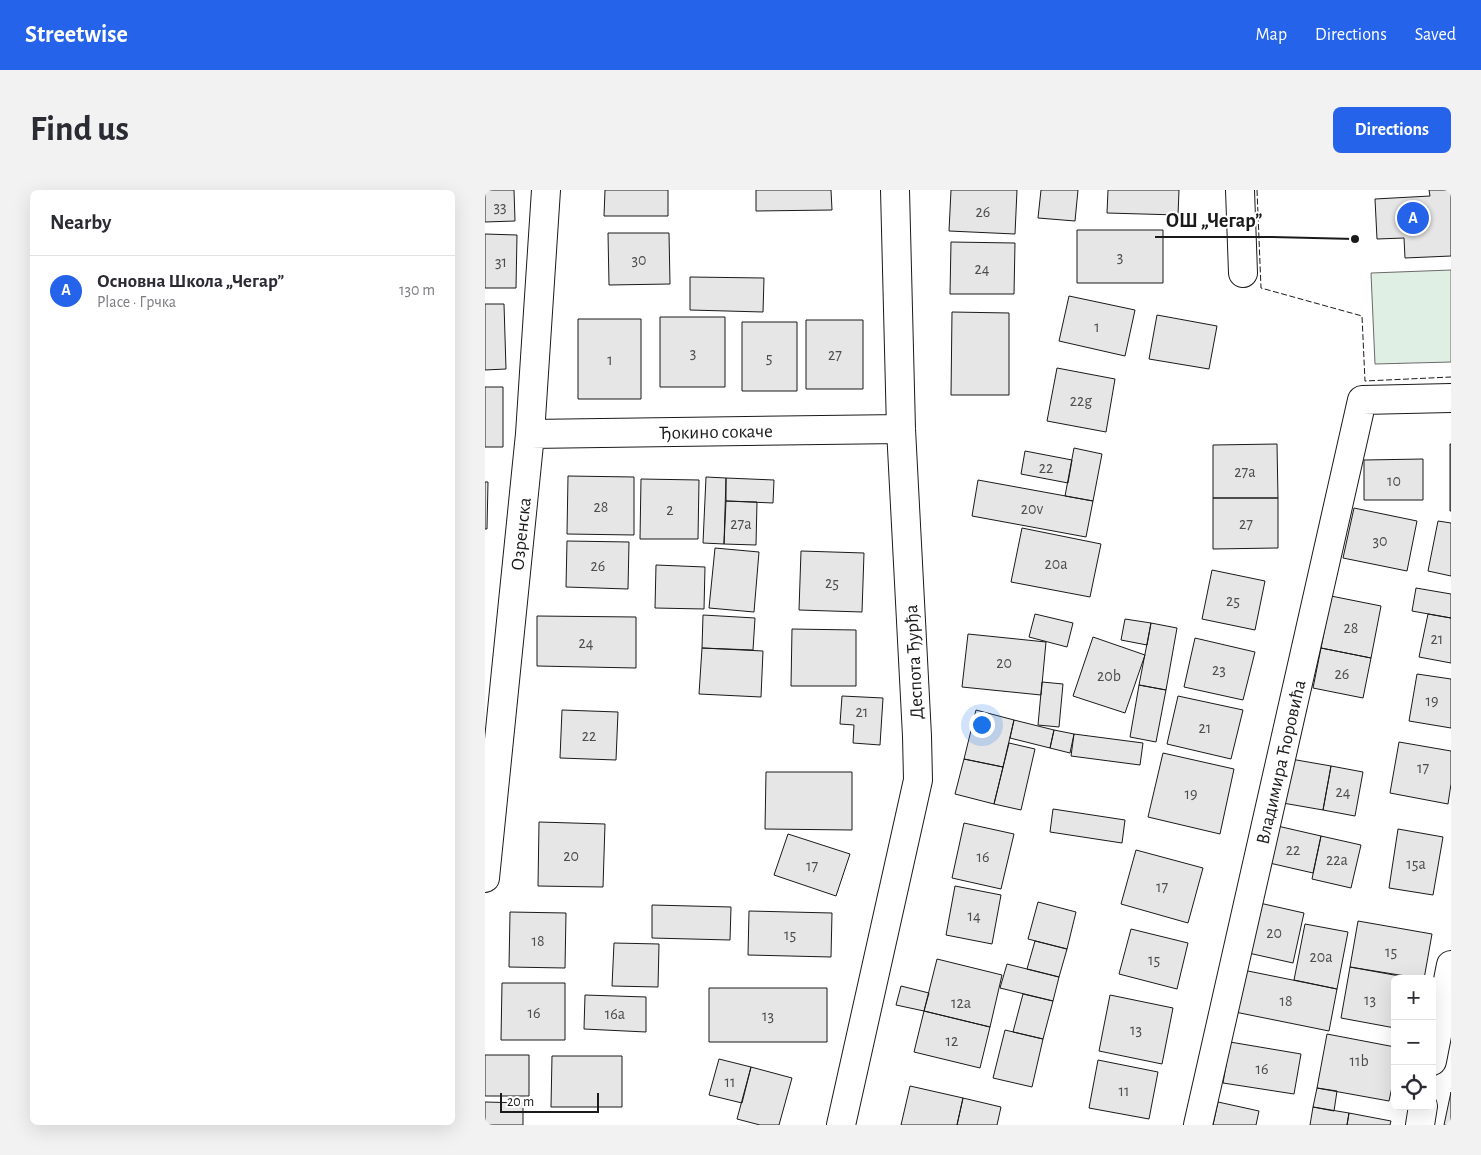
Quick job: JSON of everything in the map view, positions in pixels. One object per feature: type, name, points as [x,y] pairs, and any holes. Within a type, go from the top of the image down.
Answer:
[{"type":"street","name":"Озренска","points":[[485,878],[530,434],[546,190]]},
{"type":"street","name":"Деспота Ђурђа","points":[[841,1125],[918,780],[901,429],[895,190]]},
{"type":"street","points":[[1240,190],[1243,273]]},
{"type":"street","name":"Владимира Ћоровића","points":[[1198,1125],[1362,400],[1451,398]]},
{"type":"street","name":"Ђокино сокаче","points":[[530,434],[901,429]]},
{"type":"street","points":[[1436,1041],[1451,965]]},
{"type":"street","points":[[1420,1125],[1422,1110]]},
{"type":"green space","points":[[1451,270],[1451,362],[1375,364],[1371,273]]},
{"type":"building","points":[[485,190],[514,190],[515,221],[485,222]]},
{"type":"building","points":[[605,190],[668,190],[668,216],[604,216]]},
{"type":"building","points":[[756,190],[831,190],[832,210],[756,211]]},
{"type":"building","points":[[951,190],[1017,190],[1015,234],[949,231]]},
{"type":"building","points":[[1041,190],[1078,190],[1075,221],[1038,218]]},
{"type":"building","points":[[1108,190],[1179,190],[1178,215],[1107,213]]},
{"type":"building","points":[[1429,190],[1451,190],[1451,256],[1405,258],[1404,238],[1377,239],[1375,199],[1430,196]]},
{"type":"building","points":[[1077,230],[1163,230],[1163,283],[1077,283]]},
{"type":"building","points":[[608,233],[669,233],[670,284],[609,285]]},
{"type":"building","points":[[485,234],[517,235],[516,288],[485,288]]},
{"type":"building","points":[[951,242],[1015,243],[1014,294],[950,294]]},
{"type":"building","points":[[690,277],[764,278],[763,312],[690,310]]},
{"type":"building","points":[[1069,296],[1135,310],[1125,356],[1059,341]]},
{"type":"building","points":[[485,304],[504,304],[506,369],[485,370]]},
{"type":"building","points":[[952,312],[1009,313],[1009,395],[951,395]]},
{"type":"building","points":[[1157,315],[1217,326],[1209,369],[1149,359]]},
{"type":"building","points":[[660,317],[725,317],[725,387],[660,387]]},
{"type":"building","points":[[578,319],[641,319],[641,399],[578,399]]},
{"type":"building","points":[[806,320],[863,320],[863,389],[806,389]]},
{"type":"building","points":[[742,322],[797,322],[797,391],[742,391]]},
{"type":"building","points":[[1057,368],[1115,379],[1106,432],[1047,421]]},
{"type":"building","points":[[485,387],[503,387],[503,447],[485,447]]},
{"type":"building","points":[[1277,444],[1278,498],[1213,498],[1213,445]]},
{"type":"building","points":[[1451,444],[1451,511],[1450,511]]},
{"type":"building","points":[[1074,448],[1102,454],[1093,501],[1065,496]]},
{"type":"building","points":[[1025,451],[1072,460],[1068,483],[1021,474]]},
{"type":"building","points":[[1423,459],[1423,500],[1364,500],[1364,460]]},
{"type":"building","points":[[568,476],[634,477],[634,535],[567,534]]},
{"type":"building","points":[[706,477],[726,478],[724,544],[703,543]]},
{"type":"building","points":[[726,478],[774,480],[773,503],[726,501]]},
{"type":"building","points":[[641,479],[699,480],[698,539],[640,539]]},
{"type":"building","points":[[978,480],[1093,501],[1086,537],[972,516]]},
{"type":"building","points":[[485,482],[488,482],[487,529],[485,529]]},
{"type":"building","points":[[1213,498],[1278,498],[1278,548],[1213,549]]},
{"type":"building","points":[[726,501],[757,502],[756,545],[724,544]]},
{"type":"building","points":[[1354,508],[1417,521],[1407,571],[1343,558]]},
{"type":"building","points":[[1438,521],[1451,523],[1451,576],[1428,571]]},
{"type":"building","points":[[1022,528],[1101,544],[1090,597],[1011,582]]},
{"type":"building","points":[[567,541],[629,542],[628,589],[566,587]]},
{"type":"building","points":[[715,548],[759,552],[754,612],[709,608]]},
{"type":"building","points":[[801,551],[864,553],[862,612],[799,610]]},
{"type":"building","points":[[656,565],[705,567],[704,609],[655,608]]},
{"type":"building","points":[[1212,570],[1265,581],[1255,630],[1202,619]]},
{"type":"building","points":[[1416,588],[1451,594],[1451,618],[1412,611]]},
{"type":"building","points":[[1331,596],[1381,606],[1371,658],[1321,648]]},
{"type":"building","points":[[1035,614],[1073,623],[1067,647],[1029,637]]},
{"type":"building","points":[[1428,614],[1451,618],[1451,663],[1419,657]]},
{"type":"building","points":[[703,615],[755,618],[753,650],[702,648]]},
{"type":"building","points":[[537,616],[636,617],[636,668],[537,666]]},
{"type":"building","points":[[1125,619],[1151,623],[1147,645],[1121,640]]},
{"type":"building","points":[[1151,623],[1177,628],[1166,690],[1139,685]]},
{"type":"building","points":[[792,629],[856,630],[856,686],[791,686]]},
{"type":"building","points":[[968,634],[1046,642],[1041,695],[962,687]]},
{"type":"building","points":[[1093,637],[1145,655],[1125,713],[1073,696]]},
{"type":"building","points":[[1195,638],[1255,652],[1243,700],[1184,687]]},
{"type":"building","points":[[702,648],[763,651],[761,697],[699,694]]},
{"type":"building","points":[[1321,648],[1371,658],[1363,698],[1313,688]]},
{"type":"building","points":[[1417,674],[1451,679],[1451,728],[1409,721]]},
{"type":"building","points":[[1042,682],[1063,684],[1059,727],[1038,725]]},
{"type":"building","points":[[1139,685],[1166,690],[1156,742],[1130,737]]},
{"type":"building","points":[[842,696],[883,698],[880,745],[853,743],[854,725],[840,724]]},
{"type":"building","points":[[1178,696],[1243,710],[1231,759],[1167,744]]},
{"type":"building","points":[[562,710],[618,712],[616,760],[560,758]]},
{"type":"building","points":[[976,710],[1014,720],[1003,767],[964,759]]},
{"type":"building","points":[[1014,720],[1054,730],[1050,748],[1010,738]]},
{"type":"building","points":[[1054,730],[1074,734],[1070,753],[1050,748]]},
{"type":"building","points":[[1074,734],[1143,743],[1140,765],[1071,756]]},
{"type":"building","points":[[1399,742],[1451,751],[1451,784],[1448,804],[1390,793]]},
{"type":"building","points":[[1009,743],[1035,749],[1021,810],[994,804]]},
{"type":"building","points":[[1163,753],[1234,769],[1220,834],[1148,817]]},
{"type":"building","points":[[1285,758],[1331,766],[1323,810],[1277,802]]},
{"type":"building","points":[[964,759],[1003,767],[994,804],[955,794]]},
{"type":"building","points":[[1331,766],[1363,772],[1355,816],[1323,810]]},
{"type":"building","points":[[766,772],[852,772],[852,830],[765,829]]},
{"type":"building","points":[[1053,809],[1125,820],[1122,843],[1050,832]]},
{"type":"building","points":[[539,822],[605,824],[603,887],[538,886]]},
{"type":"building","points":[[964,823],[1014,834],[1001,889],[952,878]]},
{"type":"building","points":[[1273,825],[1321,836],[1313,873],[1265,862]]},
{"type":"building","points":[[1398,829],[1443,837],[1433,895],[1389,888]]},
{"type":"building","points":[[788,834],[850,854],[836,896],[774,875]]},
{"type":"building","points":[[1321,836],[1361,845],[1351,888],[1312,879]]},
{"type":"building","points":[[1136,850],[1203,868],[1188,923],[1121,904]]},
{"type":"building","points":[[955,886],[1001,895],[992,944],[946,935]]},
{"type":"building","points":[[1038,902],[1076,912],[1067,949],[1028,939]]},
{"type":"building","points":[[1255,902],[1304,913],[1293,963],[1244,952]]},
{"type":"building","points":[[652,905],[731,907],[730,940],[652,938]]},
{"type":"building","points":[[749,911],[832,913],[831,957],[748,955]]},
{"type":"building","points":[[510,912],[566,913],[565,968],[509,967]]},
{"type":"building","points":[[1358,921],[1432,934],[1425,975],[1399,975],[1350,967]]},
{"type":"building","points":[[1305,924],[1348,932],[1337,989],[1294,980]]},
{"type":"building","points":[[1131,929],[1188,943],[1177,989],[1119,974]]},
{"type":"building","points":[[1035,941],[1067,949],[1059,977],[1027,969]]},
{"type":"building","points":[[614,943],[659,944],[658,987],[612,986]]},
{"type":"building","points":[[937,959],[1002,975],[990,1027],[924,1011]]},
{"type":"building","points":[[1007,964],[1059,977],[1053,1001],[1000,988]]},
{"type":"building","points":[[1350,967],[1394,975],[1391,975],[1391,1027],[1341,1018]]},
{"type":"building","points":[[1243,970],[1337,989],[1329,1031],[1235,1012]]},
{"type":"building","points":[[502,983],[565,983],[565,1040],[501,1040]]},
{"type":"building","points":[[901,986],[929,993],[924,1011],[896,1005]]},
{"type":"building","points":[[709,988],[827,988],[827,1042],[709,1042]]},
{"type":"building","points":[[1023,994],[1053,1001],[1043,1039],[1013,1032]]},
{"type":"building","points":[[585,995],[646,997],[646,1032],[584,1029]]},
{"type":"building","points":[[1110,995],[1173,1008],[1162,1064],[1099,1051]]},
{"type":"building","points":[[924,1011],[990,1027],[980,1068],[914,1052]]},
{"type":"building","points":[[1005,1030],[1043,1039],[1032,1087],[993,1078]]},
{"type":"building","points":[[1327,1034],[1391,1046],[1391,1092],[1389,1101],[1317,1088]]},
{"type":"building","points":[[1230,1042],[1301,1054],[1294,1094],[1223,1083]]},
{"type":"building","points":[[485,1055],[529,1055],[529,1096],[485,1096]]},
{"type":"building","points":[[552,1056],[622,1056],[622,1107],[551,1107]]},
{"type":"building","points":[[719,1059],[751,1067],[742,1103],[709,1095]]},
{"type":"building","points":[[1098,1060],[1158,1072],[1149,1119],[1089,1108]]},
{"type":"building","points":[[751,1067],[792,1078],[779,1125],[760,1125],[737,1119]]},
{"type":"building","points":[[910,1086],[963,1098],[957,1125],[901,1125]]},
{"type":"building","points":[[1317,1088],[1337,1091],[1334,1111],[1313,1107]]},
{"type":"building","points":[[1451,1092],[1451,1125],[1444,1125]]},
{"type":"building","points":[[963,1098],[1001,1107],[997,1125],[957,1125]]},
{"type":"building","points":[[485,1102],[523,1103],[523,1125],[485,1125]]},
{"type":"building","points":[[1218,1102],[1259,1111],[1256,1125],[1213,1125]]},
{"type":"building","points":[[1313,1107],[1349,1113],[1347,1125],[1310,1125]]},
{"type":"building","points":[[1349,1113],[1391,1121],[1390,1125],[1347,1125]]},
{"type":"fence","points":[[1257,190],[1261,288],[1362,316],[1365,381],[1451,377]]},
{"type":"place","name":"Основна Школа „Чегар”","points":[[1413,218]]},
{"type":"place","name":"ОШ „Чегар”","points":[[1355,239]]}]
